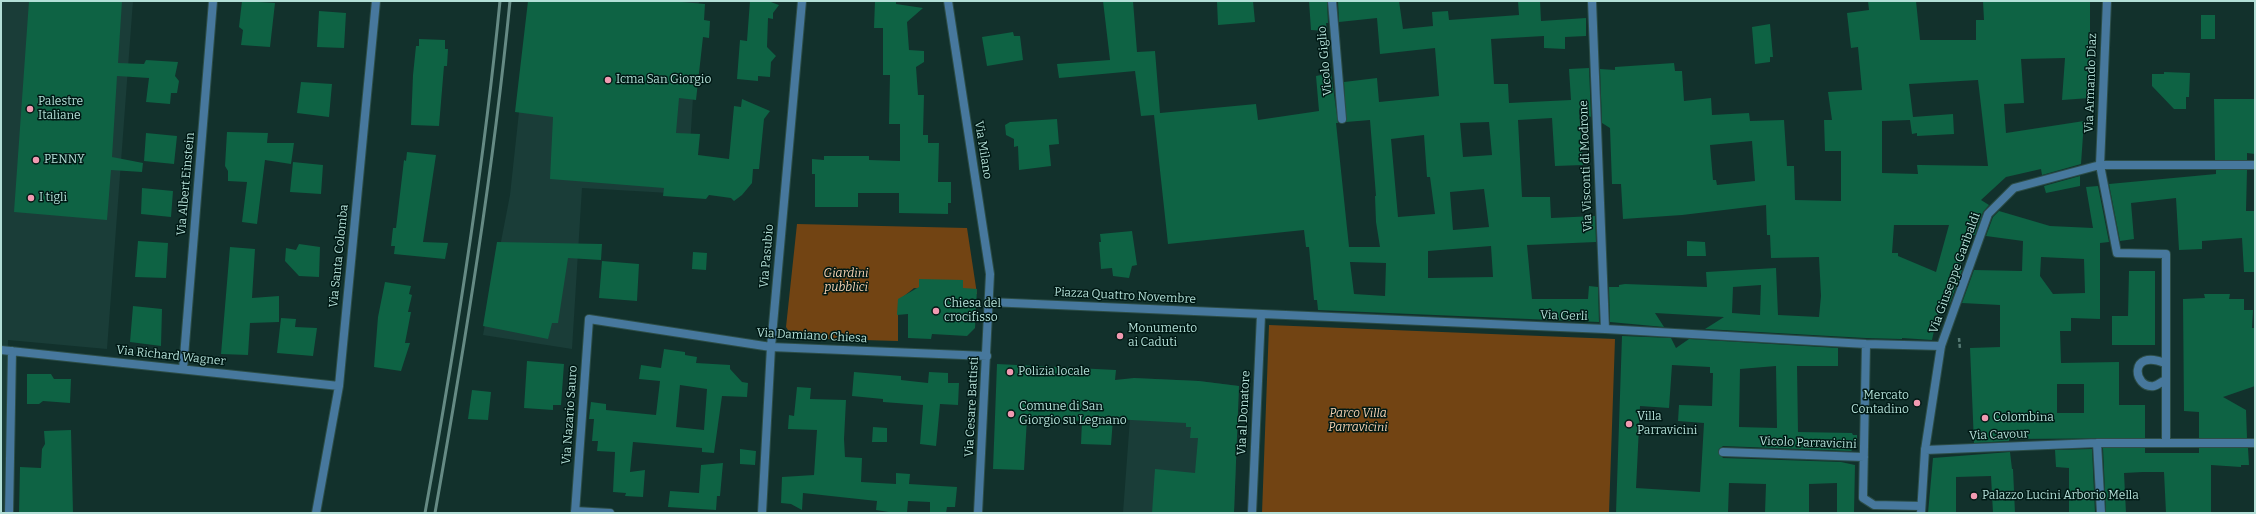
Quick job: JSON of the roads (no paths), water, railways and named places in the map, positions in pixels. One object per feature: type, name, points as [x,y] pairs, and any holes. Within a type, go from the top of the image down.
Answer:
[{"type":"street","name":"Via Albert Einstein","points":[[183,369],[213,1]]},
{"type":"street","name":"Via Santa Colomba","points":[[316,513],[339,386],[376,1]]},
{"type":"street","name":"Via Pasubio","points":[[762,513],[771,347],[802,1]]},
{"type":"street","name":"Via Milano","points":[[948,1],[990,274],[989,302]]},
{"type":"street","name":"Vicolo Giglio","points":[[1332,1],[1342,119]]},
{"type":"street","name":"Via Visconti di Modrone","points":[[1592,1],[1605,329]]},
{"type":"street","name":"Via Armando Diaz","points":[[2100,165],[2107,1]]},
{"type":"street","name":"Via Giuseppe Garibaldi","points":[[1921,509],[1925,450],[1941,346],[1988,214],[2014,188],[2100,165],[2255,165]]},
{"type":"street","points":[[2100,165],[2117,253],[2166,254],[2166,442]]},
{"type":"street","name":"Piazza Quattro Novembre","points":[[989,302],[1261,315]]},
{"type":"street","name":"Via Cesare Battisti","points":[[978,513],[989,302]]},
{"type":"street","name":"Via Gerli","points":[[1261,315],[1605,329],[1866,344],[1941,346]]},
{"type":"street","name":"Via al Donatore","points":[[1252,513],[1261,315]]},
{"type":"street","name":"Via Damiano Chiesa","points":[[589,319],[771,347],[987,356]]},
{"type":"street","name":"Via Nazario Sauro","points":[[575,512],[589,319]]},
{"type":"street","points":[[1864,457],[1866,344]]},
{"type":"street","name":"Via Richard Wagner","points":[[1,350],[339,386]]},
{"type":"street","points":[[9,513],[12,351]]},
{"type":"street","points":[[2165,363],[2156,359],[2147,359],[2140,364],[2138,373],[2141,381],[2149,386],[2158,384],[2165,380]]},
{"type":"street","points":[[2097,442],[2102,513]]},
{"type":"street","name":"Via Cavour","points":[[1925,450],[2097,442],[2255,443]]},
{"type":"street","name":"Vicolo Parravicini","points":[[1723,452],[1864,457],[1862,490],[1863,498],[1867,502],[1874,505],[1921,509]]},
{"type":"street","points":[[575,512],[610,513]]},
{"type":"railway","points":[[425,513],[468,258],[500,1]]},
{"type":"railway","points":[[435,513],[487,194],[510,1]]},
{"type":"place","name":"Icma San Giorgio","points":[[608,80]]},
{"type":"place","name":"Palestre Italiane","points":[[30,109]]},
{"type":"place","name":"PENNY","points":[[36,160]]},
{"type":"place","name":"I tigli","points":[[31,198]]},
{"type":"place","name":"Chiesa del crocifisso","points":[[936,311]]},
{"type":"place","name":"Monumento ai Caduti","points":[[1120,336]]},
{"type":"place","name":"Polizia locale","points":[[1010,372]]},
{"type":"place","name":"Mercato Contadino","points":[[1917,403]]},
{"type":"place","name":"Comune di San Giorgio su Legnano","points":[[1011,414]]},
{"type":"place","name":"Colombina","points":[[1985,418]]},
{"type":"place","name":"Villa Parravicini","points":[[1629,424]]},
{"type":"place","name":"Palazzo Lucini Arborio Mella","points":[[1974,496]]},
{"type":"park label","name":"Giardini pubblici","points":[[846,281]]},
{"type":"park label","name":"Parco Villa Parravicini","points":[[1358,421]]}]
